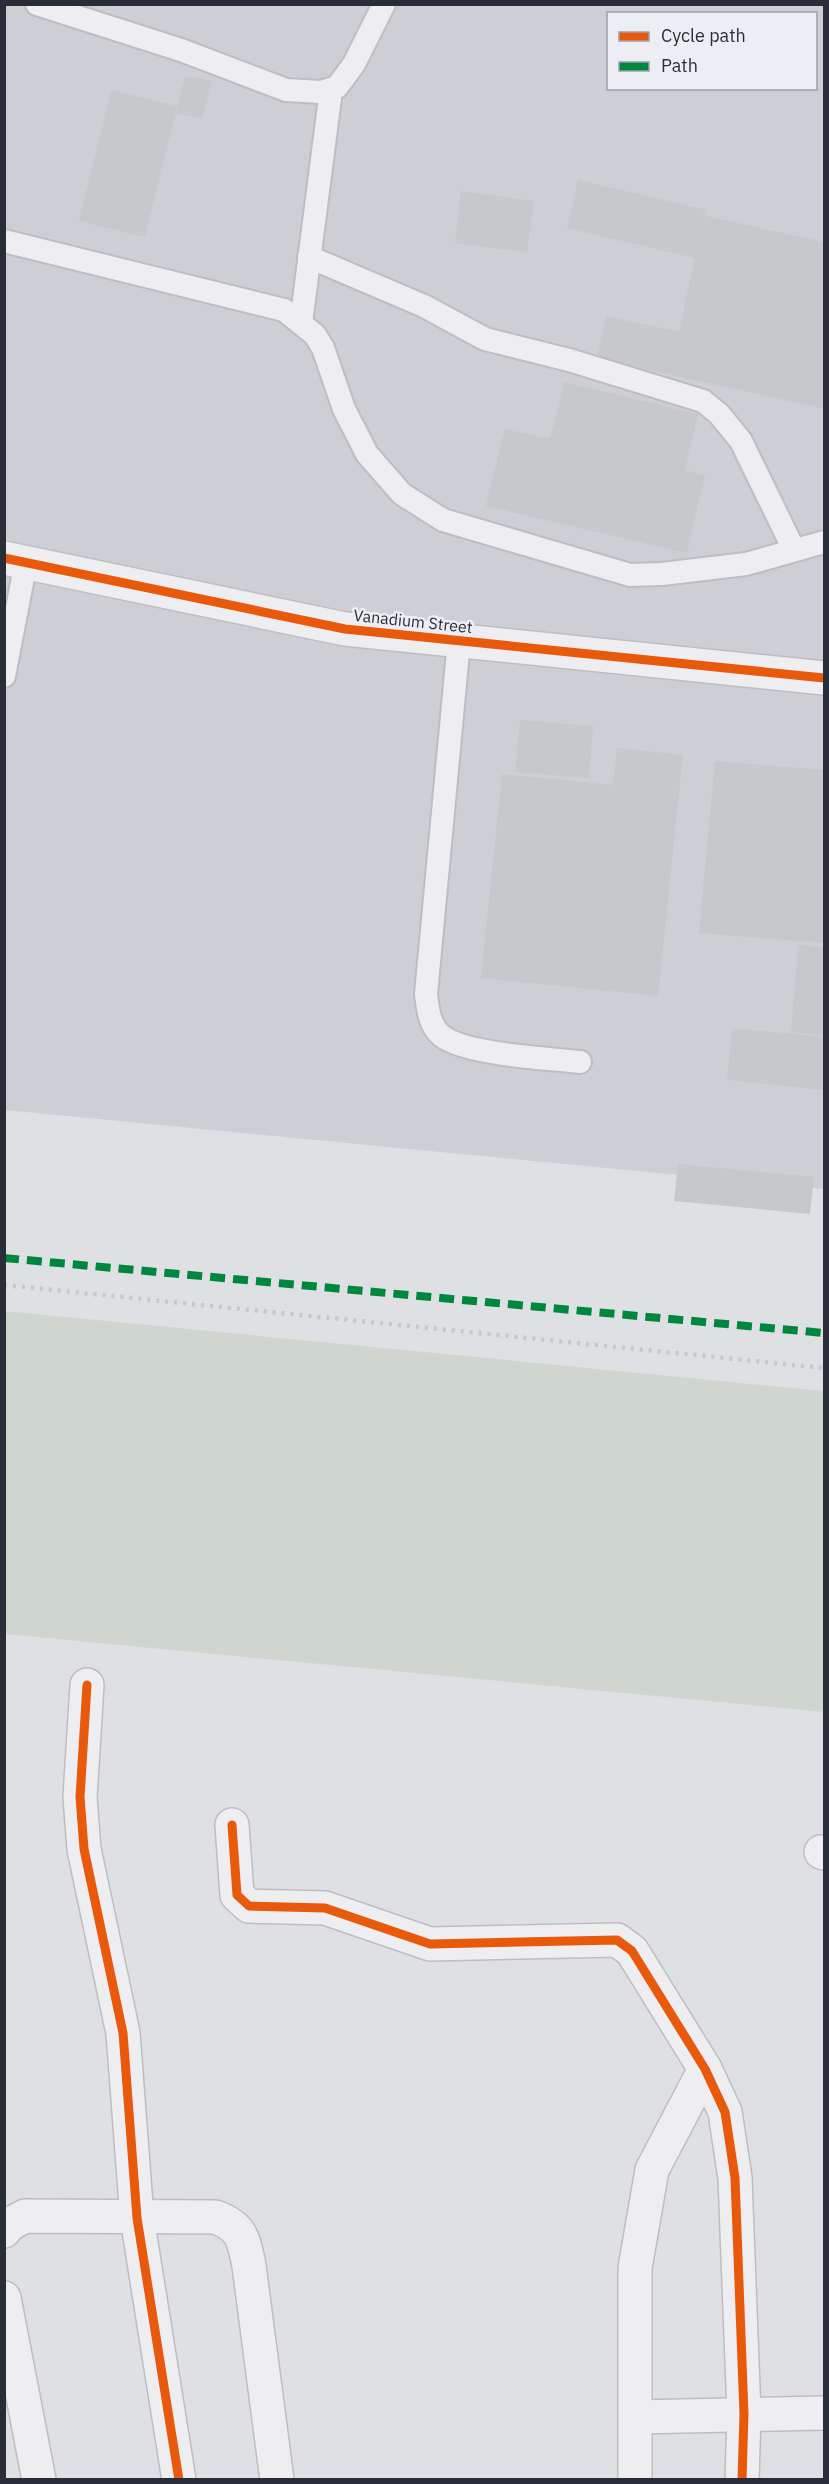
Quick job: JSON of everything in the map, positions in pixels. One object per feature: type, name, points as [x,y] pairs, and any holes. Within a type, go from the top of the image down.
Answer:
[{"type":"street","name":"Vanadium Street","points":[[15,560],[345,629],[825,678]]},
{"type":"street","points":[[87,1685],[80,1797],[84,1849],[123,2033],[137,2218],[179,2480]]},
{"type":"street","points":[[232,1825],[237,1895],[249,1906],[325,1908],[430,1944],[617,1940],[632,1951],[705,2069],[724,2112],[735,2178],[744,2414],[742,2480]]},
{"type":"street","points":[[635,2480],[635,2268],[652,2170],[705,2069]]},
{"type":"street","points":[[4,2232],[10,2224],[25,2216],[215,2217],[235,2227],[242,2237],[249,2266],[277,2480]]},
{"type":"street","points":[[4,2298],[39,2480]]},
{"type":"street","points":[[636,2417],[825,2413]]},
{"type":"lane","points":[[37,4],[181,50],[286,90],[321,92],[337,87],[354,64],[384,4]]},
{"type":"lane","points":[[301,323],[331,90]]},
{"type":"lane","points":[[4,241],[284,310],[315,335],[323,348],[344,409],[367,454],[402,494],[443,520],[630,575],[662,574],[746,564],[825,542]]},
{"type":"lane","points":[[309,257],[424,306],[486,339],[568,360],[703,401],[719,414],[741,441],[794,550]]},
{"type":"lane","points":[[4,676],[15,560]]},
{"type":"lane","points":[[459,641],[426,994],[429,1019],[441,1036],[464,1048],[580,1062]]},
{"type":"shaded area","points":[[4,5],[824,5],[824,1189],[5,1110]]},
{"type":"shaded area","points":[[4,1311],[824,1391],[824,1712],[5,1634]]},
{"type":"building","points":[[185,76],[211,81],[202,119],[176,113]]},
{"type":"building","points":[[111,90],[177,106],[145,237],[79,221]]},
{"type":"building","points":[[578,180],[707,210],[706,216],[824,242],[824,409],[597,358],[606,316],[679,332],[695,258],[567,228]]},
{"type":"building","points":[[461,191],[534,201],[527,252],[455,243]]},
{"type":"building","points":[[564,382],[698,414],[685,470],[705,475],[687,553],[486,506],[505,429],[550,439]]},
{"type":"building","points":[[520,720],[593,726],[589,778],[515,772]]},
{"type":"building","points":[[617,748],[683,755],[658,996],[481,978],[502,774],[613,785]]},
{"type":"building","points":[[715,761],[824,770],[824,943],[699,933]]},
{"type":"building","points":[[798,945],[824,947],[824,1035],[791,1032]]},
{"type":"building","points":[[732,1028],[824,1037],[824,1090],[727,1080]]},
{"type":"building","points":[[678,1164],[814,1177],[810,1214],[674,1201]]},
{"type":"railway","points":[[4,1285],[824,1368]]},
{"type":"marked path","points":[[4,1258],[824,1333]]},
{"type":"cycle path","points":[[4,558],[345,629],[824,678]]},
{"type":"cycle path","points":[[87,1685],[80,1797],[84,1849],[123,2033],[137,2218],[179,2480]]},
{"type":"cycle path","points":[[232,1825],[237,1895],[249,1906],[325,1908],[430,1944],[617,1940],[632,1951],[705,2069],[725,2112],[735,2178],[744,2414],[742,2480]]}]
